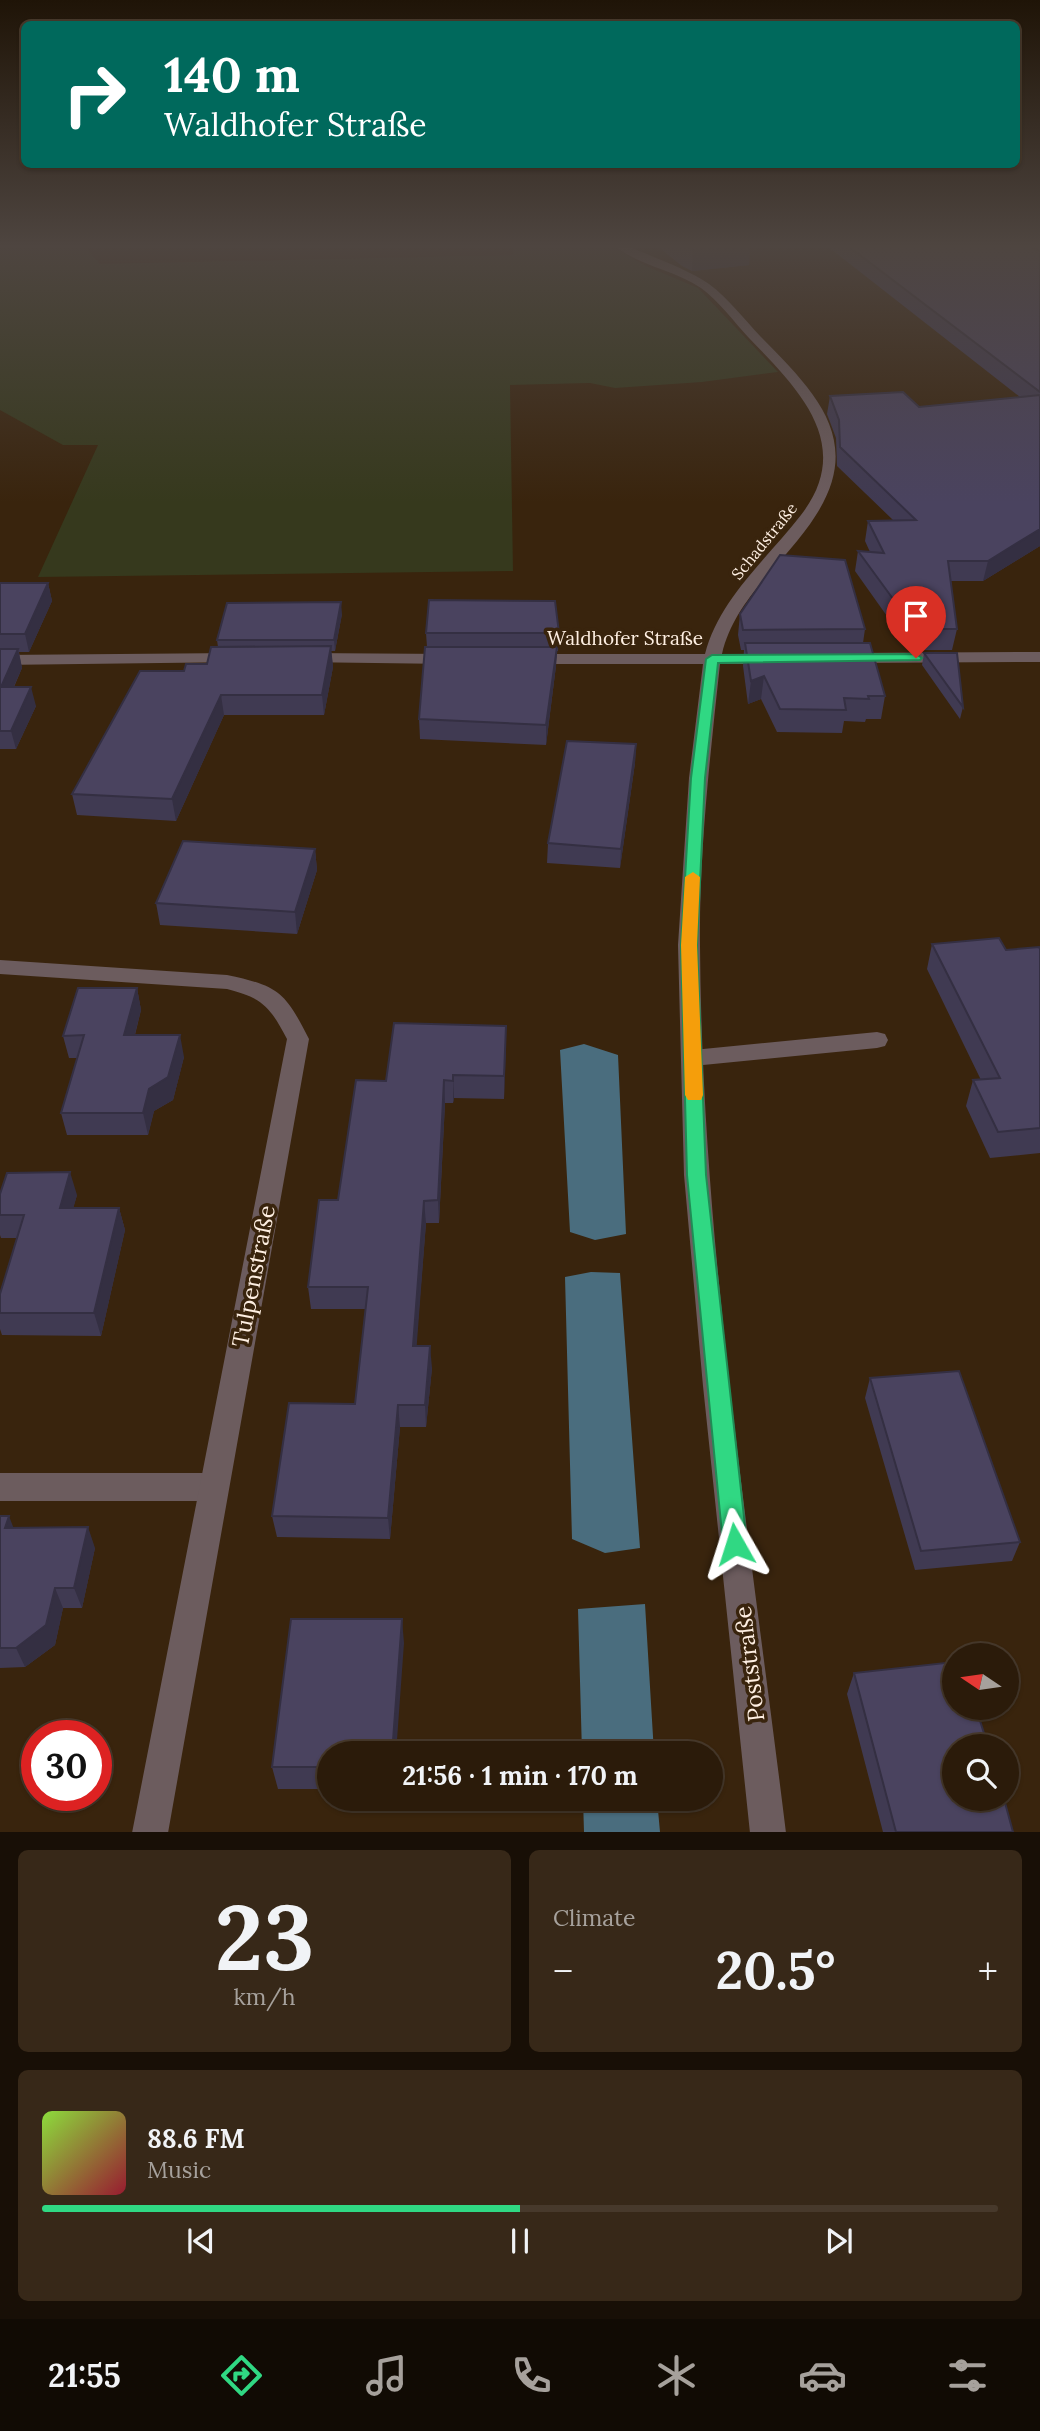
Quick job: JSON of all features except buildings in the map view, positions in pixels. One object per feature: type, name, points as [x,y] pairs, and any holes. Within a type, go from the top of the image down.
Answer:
[{"type":"street","name":"Schadstraße","points":[[712,659],[719,630],[745,592],[809,515],[826,485],[829,450],[820,414],[799,383],[749,331]]},
{"type":"street","points":[[834,658],[1040,657]]},
{"type":"street","points":[[0,660],[259,658]]},
{"type":"street","points":[[286,658],[465,659]]},
{"type":"street","name":"Waldhofer Straße","points":[[506,659],[793,659]]},
{"type":"street","name":"Poststraße","points":[[712,659],[698,778],[689,945],[697,1175],[719,1400],[768,1832]]},
{"type":"street","name":"Tulpenstraße","points":[[0,967],[227,982],[257,988],[279,1002],[298,1039],[150,1832]]},
{"type":"street","points":[[693,1058],[877,1040]]},
{"type":"street","points":[[0,1487],[214,1487]]},
{"type":"green space","points":[[0,331],[739,331],[778,372],[702,382],[615,388],[590,383],[510,385],[513,571],[38,577],[98,445],[63,445],[0,410]]},
{"type":"water","points":[[584,1044],[618,1055],[626,1234],[595,1240],[570,1232],[560,1050]]},
{"type":"water","points":[[591,1272],[620,1273],[640,1548],[605,1553],[572,1539],[565,1277]]},
{"type":"water","points":[[645,1604],[653,1741],[582,1741],[578,1609]]},
{"type":"water","points":[[583,1811],[658,1811],[660,1832],[584,1832]]},
{"type":"slow traffic","points":[[693,877],[689,945],[694,1095]]},
{"type":"route","points":[[735,1544],[697,1175],[689,945],[698,778],[712,659],[916,658]]}]
